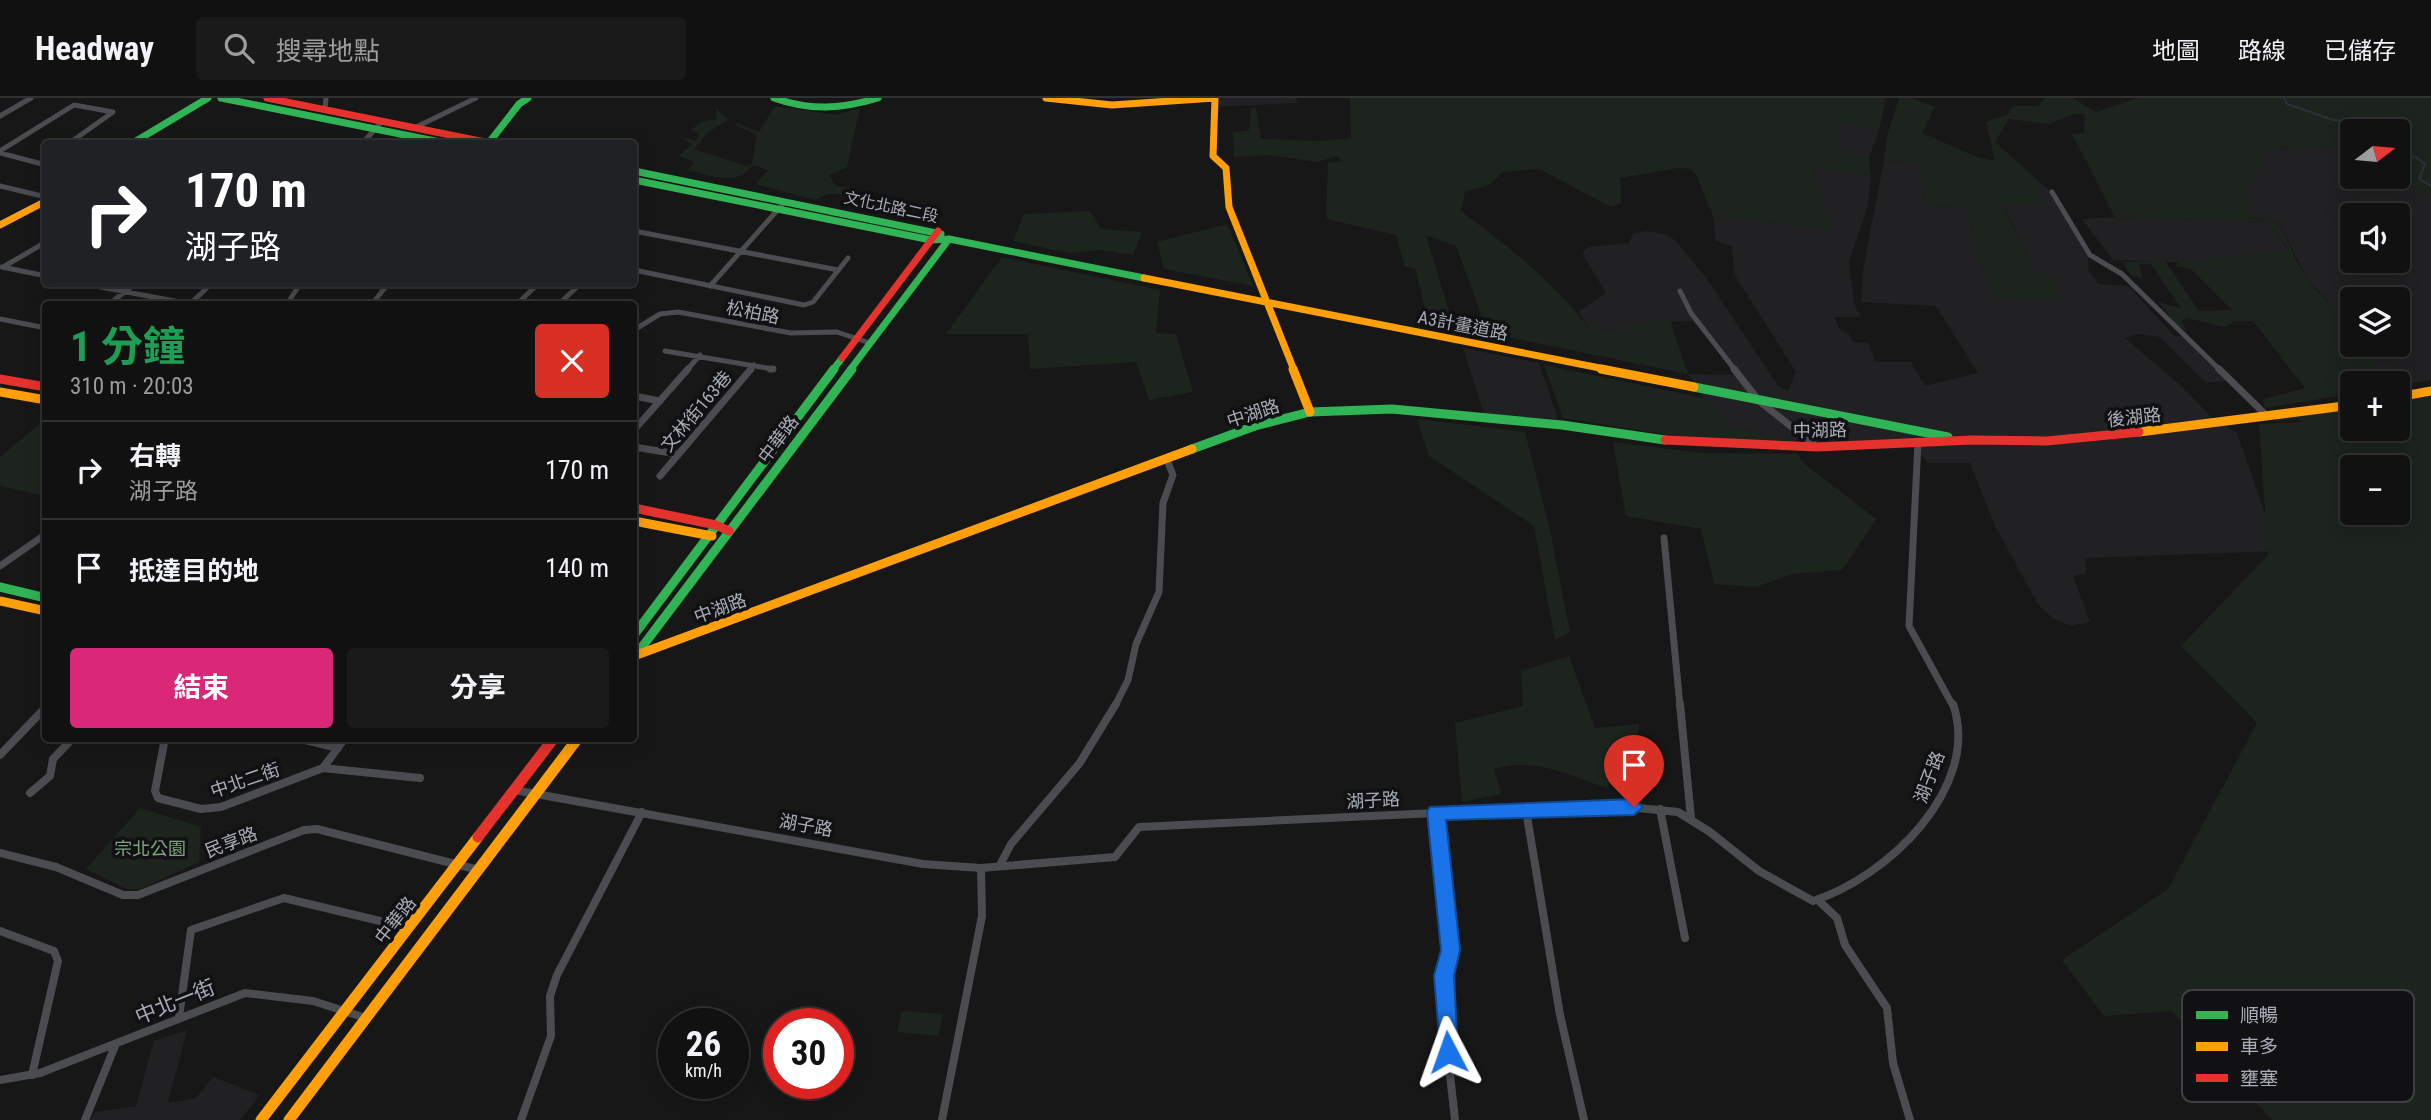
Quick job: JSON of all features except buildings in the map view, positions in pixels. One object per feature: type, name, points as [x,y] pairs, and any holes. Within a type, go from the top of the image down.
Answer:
[{"type":"street","points":[[0,116],[31,98]]},
{"type":"street","points":[[138,140],[210,98]]},
{"type":"street","points":[[147,140],[210,98]]},
{"type":"street","points":[[221,98],[431,140]]},
{"type":"street","points":[[267,98],[476,140]]},
{"type":"street","points":[[326,109],[327,98]]},
{"type":"street","points":[[414,128],[476,98]]},
{"type":"street","points":[[493,140],[519,104],[528,98]]},
{"type":"street","points":[[774,98],[821,110],[840,110],[878,98]]},
{"type":"street","points":[[1046,98],[1112,105],[1215,98],[1218,116],[1211,130],[1209,144],[1213,156],[1226,168],[1229,207],[1310,412]]},
{"type":"street","points":[[0,152],[74,105],[113,112],[74,140]]},
{"type":"street","points":[[365,140],[382,121]]},
{"type":"street","points":[[0,152],[42,164]]},
{"type":"street","name":"文化北路二段","points":[[637,172],[938,231],[949,239]]},
{"type":"street","name":"文化北路二段","points":[[637,184],[931,240],[949,239]]},
{"type":"street","points":[[0,186],[42,197]]},
{"type":"street","points":[[2052,192],[2090,255],[2122,274],[2268,417]]},
{"type":"street","points":[[0,219],[42,199]]},
{"type":"street","points":[[0,225],[42,200]]},
{"type":"street","points":[[710,286],[786,201]]},
{"type":"street","name":"中華路","points":[[637,631],[938,231]]},
{"type":"street","points":[[637,232],[838,270]]},
{"type":"street","name":"A3計畫道路","points":[[949,239],[1759,401],[1972,440]]},
{"type":"street","name":"中華路","points":[[637,653],[949,239]]},
{"type":"street","points":[[1,267],[42,244]]},
{"type":"street","points":[[637,271],[804,305],[813,302],[848,258]]},
{"type":"street","points":[[1,267],[42,275]]},
{"type":"street","points":[[102,287],[175,301]]},
{"type":"street","points":[[113,301],[131,287]]},
{"type":"street","points":[[193,301],[208,287]]},
{"type":"street","points":[[520,301],[535,287]]},
{"type":"street","points":[[562,301],[577,287]]},
{"type":"street","points":[[1680,290],[1690,313],[1759,401],[1817,447]]},
{"type":"street","name":"松柏路","points":[[637,328],[660,314],[678,312],[791,333],[837,332],[870,343]]},
{"type":"street","points":[[0,319],[42,327]]},
{"type":"street","points":[[665,351],[773,369]]},
{"type":"street","points":[[637,427],[700,355]]},
{"type":"street","name":"文林街163巷","points":[[660,476],[754,365]]},
{"type":"street","points":[[0,379],[42,386]]},
{"type":"street","points":[[2410,395],[2431,391]]},
{"type":"street","points":[[0,392],[42,399]]},
{"type":"street","points":[[637,397],[660,401]]},
{"type":"street","name":"後湖路","points":[[1918,442],[2047,441],[2340,407]]},
{"type":"street","name":"中湖路","points":[[637,656],[1255,426],[1310,412],[1392,410],[1562,425],[1688,443],[1817,447],[1918,442]]},
{"type":"street","name":"湖子路","points":[[514,790],[923,864],[981,868],[1115,857],[1139,827],[1607,806],[1660,809],[1691,818],[1783,887],[1806,899],[1819,901],[1839,893],[1874,870],[1920,830],[1944,792],[1958,745],[1956,710],[1909,626],[1918,442]]},
{"type":"street","points":[[637,447],[677,454]]},
{"type":"street","points":[[1000,865],[1011,844],[1094,742],[1128,680],[1136,644],[1159,592],[1163,503],[1173,475],[1167,460]]},
{"type":"street","points":[[637,509],[716,525],[729,531]]},
{"type":"street","points":[[637,524],[707,537],[729,531]]},
{"type":"street","points":[[0,566],[42,537]]},
{"type":"street","points":[[1664,538],[1691,818]]},
{"type":"street","points":[[0,587],[42,597]]},
{"type":"street","points":[[0,601],[42,610]]},
{"type":"street","points":[[0,755],[42,711]]},
{"type":"street","points":[[30,793],[50,776],[53,759],[70,742]]},
{"type":"street","name":"中北二街","points":[[164,742],[155,791],[158,798],[201,809],[221,807],[323,768]]},
{"type":"street","points":[[313,742],[338,748]]},
{"type":"street","points":[[323,768],[342,742]]},
{"type":"street","name":"中華路","points":[[261,1120],[551,742]]},
{"type":"street","name":"中華路","points":[[289,1120],[575,742]]},
{"type":"street","points":[[323,768],[420,778]]},
{"type":"street","points":[[1660,809],[1685,938]]},
{"type":"street","points":[[1526,810],[1560,1015],[1584,1120]]},
{"type":"street","points":[[521,1120],[551,1036],[550,996],[557,975],[642,812]]},
{"type":"street","points":[[1436,812],[1451,950],[1444,976],[1445,1029],[1455,1120]]},
{"type":"street","name":"民享路","points":[[0,853],[56,867],[123,895],[138,895],[304,830],[317,829],[479,870]]},
{"type":"street","points":[[942,1120],[982,915],[981,868]]},
{"type":"street","points":[[179,1017],[191,930],[284,898],[409,928]]},
{"type":"street","points":[[1819,901],[1837,918],[1845,945],[1887,1008],[1892,1063],[1910,1120]]},
{"type":"street","points":[[1,933],[54,951],[58,961],[33,1075]]},
{"type":"street","name":"中北一街","points":[[0,1080],[33,1075],[115,1046],[179,1017],[245,993],[304,999],[366,1018]]},
{"type":"street","points":[[85,1120],[115,1046]]},
{"type":"shaded area","points":[[1211,98],[1296,98],[1298,103],[1212,107]]},
{"type":"shaded area","points":[[1837,120],[1879,130],[1869,158],[1836,150]]},
{"type":"shaded area","points":[[2288,146],[2294,153],[2314,146],[2340,147],[2340,189],[2410,189],[2410,186],[2431,195],[2431,380],[2410,384],[2410,371],[2384,371],[2370,357],[2410,357],[2410,287],[2340,287],[2340,320],[2306,277],[2279,223],[2249,217],[2245,201],[2263,158]]},
{"type":"shaded area","points":[[1884,160],[1920,163],[1926,206],[1959,207],[1967,210],[1989,291],[2034,271],[2003,204],[2044,205],[2035,188],[2044,186],[2053,192],[2088,257],[2089,271],[2099,284],[2129,286],[2174,336],[2186,336],[2227,381],[2206,383],[2160,337],[2137,334],[2125,338],[2187,391],[2210,416],[2237,433],[2278,551],[2085,558],[2086,574],[2073,576],[2090,622],[2071,626],[2054,619],[2039,606],[1995,526],[1970,463],[1928,463],[1910,440],[1812,449],[1797,441],[1734,428],[1704,398],[1688,374],[1736,375],[1693,321],[1629,323],[1628,329],[1590,330],[1578,312],[1606,293],[1582,253],[1589,247],[1628,243],[1634,233],[1647,231],[1664,234],[1675,240],[1707,279],[1778,386],[1788,391],[1796,372],[1734,274],[1732,246],[1716,241],[1713,216],[1832,230],[1813,169],[1871,176],[1867,209],[1849,261],[1854,304],[1861,317],[1834,317],[1839,329],[1849,334],[1853,342],[1868,343],[1876,362],[1911,362],[1925,386],[1978,373],[1936,306],[1861,302],[1863,270]]},
{"type":"shaded area","points":[[2115,217],[2268,222],[2289,251],[2178,262],[2113,260],[2082,219]]},
{"type":"shaded area","points":[[1463,348],[1539,363],[1558,419],[1484,414]]},
{"type":"shaded area","points":[[187,1030],[168,1103],[196,1098],[213,1077],[260,1095],[240,1120],[90,1120],[95,1112],[136,1106],[154,1041]]},
{"type":"green space","points":[[1350,98],[1886,98],[1879,130],[1837,121],[1837,150],[1869,158],[1871,176],[1813,169],[1832,230],[1713,216],[1691,169],[1678,168],[1620,178],[1621,203],[1611,207],[1539,169],[1503,172],[1489,185],[1465,192],[1461,211],[1546,281],[1590,330],[1628,329],[1628,323],[1670,320],[1688,374],[1488,333],[1456,246],[1426,235],[1451,318],[1428,320],[1415,268],[1405,267],[1396,235],[1326,219],[1328,163],[1342,161],[1337,156],[1317,162],[1269,155],[1234,157],[1233,133],[1249,130],[1251,109],[1256,108],[1261,139],[1319,141],[1351,138]]},
{"type":"green space","points":[[1899,98],[1911,98],[1935,107],[1922,133],[1977,157],[1995,161],[1986,122],[2008,114],[2013,106],[2038,106],[2045,98],[2073,98],[2096,112],[2138,98],[2431,98],[2431,195],[2410,186],[2410,119],[2340,119],[2340,147],[2314,146],[2294,153],[2287,146],[2263,158],[2246,200],[2251,203],[2249,217],[2278,223],[2306,277],[2340,318],[2340,357],[2371,357],[2384,371],[2340,371],[2340,396],[2265,408],[2263,399],[2305,388],[2253,321],[2235,321],[2224,327],[2187,318],[2181,321],[2187,331],[2178,326],[2158,302],[2181,308],[2151,264],[2139,264],[2143,279],[2131,275],[2123,262],[2165,261],[2199,311],[2232,310],[2191,269],[2175,266],[2178,262],[2289,250],[2268,222],[2115,217],[2072,134],[2084,133],[2085,114],[2074,114],[2049,124],[2009,119],[1995,142],[2044,186],[2035,188],[2044,205],[2003,205],[2034,271],[2056,280],[2059,289],[2058,300],[1996,299],[1989,291],[1967,210],[1959,207],[1926,206],[1920,163],[1884,160],[1888,133]]},
{"type":"green space","points":[[775,106],[836,115],[860,108],[847,167],[829,175],[836,186],[854,188],[864,195],[828,194],[815,200],[756,184],[768,170],[753,165],[746,172],[731,178],[687,170],[695,162],[679,156],[692,144],[679,136],[696,141],[699,133],[691,130],[701,122],[717,119],[716,108],[728,120],[707,133],[694,149],[747,166],[752,164],[757,135],[735,125],[738,123],[759,132]]},
{"type":"green space","points":[[1090,211],[1101,229],[1142,232],[1133,255],[1100,250],[1070,253],[1013,241],[1024,214]]},
{"type":"green space","points":[[1227,224],[1253,286],[1164,269],[1157,242]]},
{"type":"green space","points":[[1002,257],[1160,290],[1156,333],[1176,334],[1193,392],[1149,400],[1136,362],[1030,369],[1028,334],[946,334]]},
{"type":"green space","points":[[1544,365],[1704,398],[1734,428],[1797,441],[1688,438],[1563,418]]},
{"type":"green space","points":[[2431,392],[2431,1120],[2272,1120],[2255,1102],[2414,1102],[2414,990],[2182,990],[2182,1022],[2172,1011],[2104,1016],[2062,960],[2168,889],[2257,723],[2181,646],[2268,555],[2259,424],[2302,422],[2297,419],[2276,421],[2275,418],[2340,408],[2340,441],[2410,441],[2410,396]]},
{"type":"green space","points":[[1417,419],[1525,432],[1550,530],[1570,632],[1555,640],[1534,526],[1429,456]]},
{"type":"green space","points":[[42,422],[42,495],[0,486],[0,457]]},
{"type":"green space","points":[[1613,442],[1701,453],[1798,454],[1802,462],[1876,519],[1842,570],[1792,574],[1756,587],[1714,584],[1701,529],[1626,516]]},
{"type":"green space","points":[[1569,656],[1595,728],[1639,724],[1638,745],[1614,758],[1608,789],[1552,769],[1509,766],[1494,769],[1501,794],[1462,802],[1455,723],[1523,706],[1521,671]]},
{"type":"green space","name":"宗北公園","points":[[140,808],[201,827],[199,862],[140,889],[127,889],[86,869]]},
{"type":"green space","points":[[902,1011],[943,1014],[938,1036],[897,1032]]},
{"type":"waterway","points":[[2284,98],[2287,104],[2340,121]]},
{"type":"waterway","points":[[2410,156],[2425,164],[2419,179],[2431,186]]},
{"type":"traffic: fast","points":[[138,140],[208,98]]},
{"type":"traffic: fast","points":[[221,98],[430,140]]},
{"type":"traffic: fast","points":[[491,140],[519,104],[528,98]]},
{"type":"traffic: fast","points":[[774,98],[813,108],[839,107],[878,98]]},
{"type":"traffic: fast","points":[[637,172],[941,234]]},
{"type":"traffic: fast","points":[[637,181],[931,240],[949,239],[1144,278]]},
{"type":"traffic: fast","points":[[637,654],[949,239]]},
{"type":"traffic: fast","points":[[637,631],[842,358]]},
{"type":"traffic: fast","points":[[1694,387],[1948,437]]},
{"type":"traffic: fast","points":[[1192,449],[1255,426],[1310,412],[1392,409],[1562,425],[1665,440]]},
{"type":"traffic: fast","points":[[0,587],[42,597]]},
{"type":"traffic: slow","points":[[1046,98],[1112,105],[1215,98],[1213,156],[1226,168],[1229,207],[1310,412]]},
{"type":"traffic: slow","points":[[0,225],[42,203]]},
{"type":"traffic: slow","points":[[1144,278],[1694,387]]},
{"type":"traffic: slow","points":[[2410,395],[2431,391]]},
{"type":"traffic: slow","points":[[0,392],[42,399]]},
{"type":"traffic: slow","points":[[2139,432],[2340,407]]},
{"type":"traffic: slow","points":[[637,655],[1192,449]]},
{"type":"traffic: slow","points":[[637,522],[712,536]]},
{"type":"traffic: slow","points":[[0,601],[42,610]]},
{"type":"traffic: slow","points":[[289,1120],[575,742]]},
{"type":"traffic: slow","points":[[261,1120],[478,837]]},
{"type":"traffic: jam","points":[[267,98],[475,140]]},
{"type":"traffic: jam","points":[[842,358],[938,231]]},
{"type":"traffic: jam","points":[[0,379],[42,386]]},
{"type":"traffic: jam","points":[[1665,440],[1817,447],[1972,440],[2047,441],[2139,432]]},
{"type":"traffic: jam","points":[[637,509],[716,525],[729,531]]},
{"type":"traffic: jam","points":[[478,837],[551,742]]},
{"type":"route","points":[[1448,1052],[1444,976],[1451,950],[1436,812],[1634,807]]}]
